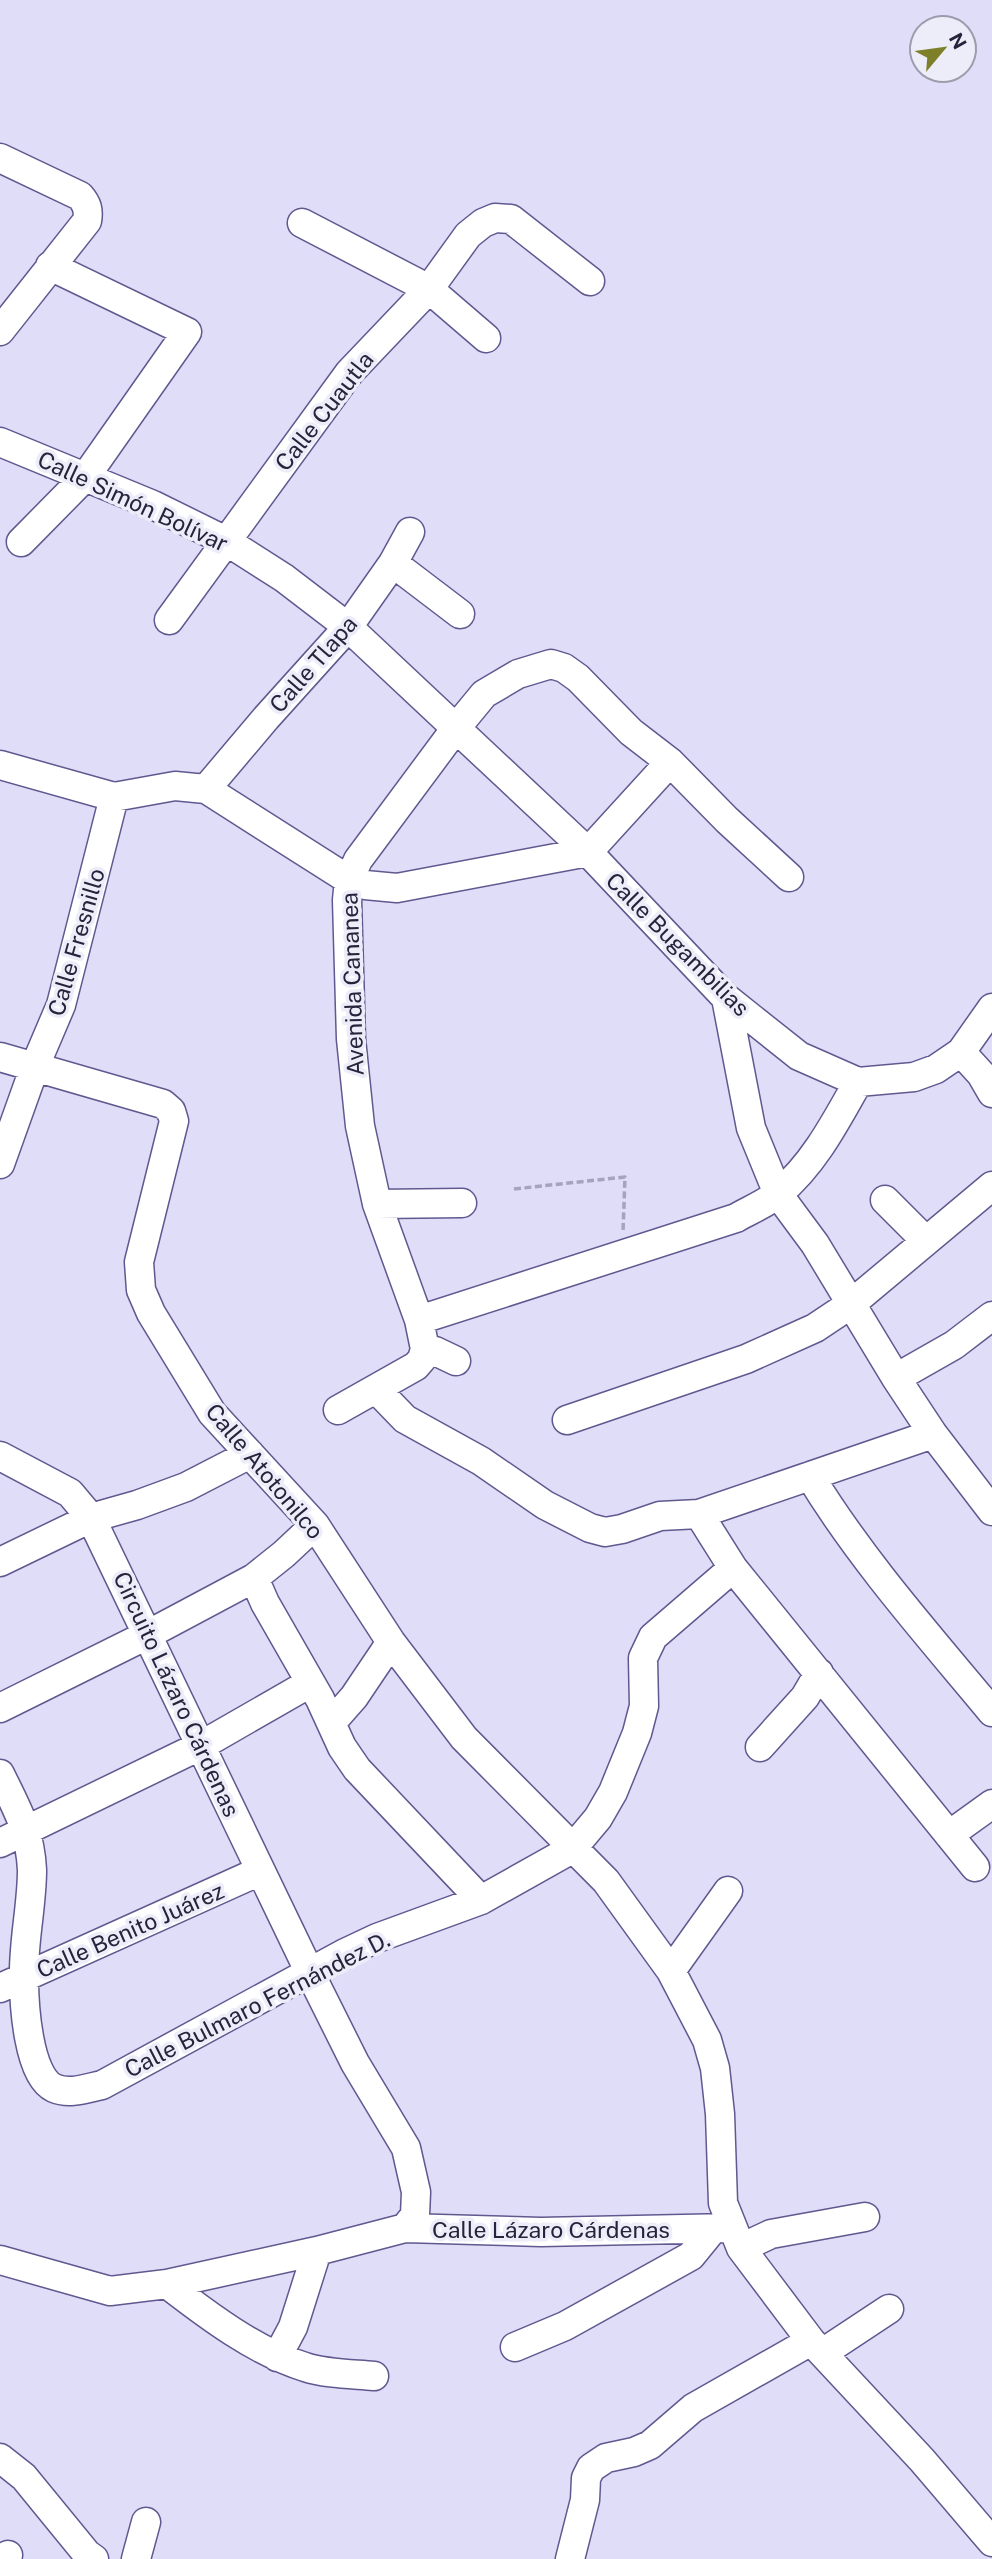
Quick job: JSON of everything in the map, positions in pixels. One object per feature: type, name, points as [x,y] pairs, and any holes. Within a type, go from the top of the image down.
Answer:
[{"type":"street","points":[[0,158],[80,196],[87,204],[87,221],[0,331]]},
{"type":"street","name":"Calle Cuautla","points":[[169,620],[349,373],[429,289],[468,235],[483,223],[495,218],[511,219],[590,281]]},
{"type":"street","points":[[302,223],[429,289],[486,338]]},
{"type":"street","points":[[21,542],[86,476],[187,332],[50,266]]},
{"type":"street","name":"Calle Simón Bolívar","points":[[0,442],[153,505],[226,541],[284,578],[348,626],[456,728]]},
{"type":"street","name":"Calle Tlapa","points":[[206,789],[348,626],[393,563],[410,532]]},
{"type":"street","points":[[393,563],[460,614]]},
{"type":"street","name":"Avenida Cananea","points":[[425,1349],[419,1320],[377,1204],[363,1147],[351,1039],[347,900],[349,880],[358,860],[456,728],[484,694],[518,674],[551,664],[578,678],[631,732],[670,762]]},
{"type":"street","name":"Calle Bugambilias","points":[[456,728],[587,852],[726,998],[799,1056],[858,1082],[914,1077],[936,1069],[961,1052],[992,1008]]},
{"type":"street","points":[[0,765],[114,797],[176,786],[206,789],[349,880],[365,885],[397,888],[587,852],[670,762],[789,877]]},
{"type":"street","name":"Calle Fresnillo","points":[[0,1164],[35,1066],[61,1005],[114,797]]},
{"type":"street","points":[[726,998],[751,1128],[778,1194],[815,1244],[933,1434],[992,1511]]},
{"type":"street","points":[[961,1052],[981,1074],[992,1093]]},
{"type":"street","points":[[0,1057],[35,1066]]},
{"type":"street","name":"Calle Atotonilco","points":[[35,1066],[163,1104],[171,1111],[174,1121],[139,1262],[141,1290],[151,1313],[212,1413],[315,1525],[391,1642],[464,1738],[606,1881],[670,1971],[707,2040],[715,2068],[720,2114],[723,2203],[728,2235]]},
{"type":"street","points":[[419,1320],[736,1218],[778,1194],[810,1160],[836,1122],[858,1082]]},
{"type":"street","points":[[567,1420],[746,1359],[815,1328],[851,1304],[992,1186]]},
{"type":"street","points":[[884,1200],[925,1240]]},
{"type":"street","points":[[377,1204],[462,1203]]},
{"type":"street","points":[[896,1378],[954,1345],[992,1316]]},
{"type":"street","points":[[338,1410],[416,1366],[425,1349],[456,1361]]},
{"type":"street","points":[[376,1389],[405,1419],[481,1461],[545,1504],[590,1528],[605,1532],[660,1516],[699,1514],[933,1434]]},
{"type":"street","points":[[0,1562],[91,1518],[186,1487],[250,1454]]},
{"type":"street","name":"Circuito Lázaro Cárdenas","points":[[0,1456],[70,1493],[91,1518],[116,1565],[309,1972]]},
{"type":"street","points":[[810,1476],[839,1523],[875,1571],[992,1712]]},
{"type":"street","points":[[699,1514],[733,1568],[975,1867]]},
{"type":"street","points":[[0,1708],[254,1578],[315,1525]]},
{"type":"street","points":[[572,1849],[598,1818],[613,1792],[637,1733],[644,1706],[643,1658],[653,1637],[733,1568]]},
{"type":"street","points":[[254,1578],[265,1603],[332,1723],[342,1748],[357,1769],[481,1900]]},
{"type":"street","points":[[332,1723],[354,1697],[391,1642]]},
{"type":"street","points":[[760,1747],[804,1697],[819,1673]]},
{"type":"street","points":[[0,1843],[202,1745],[310,1683]]},
{"type":"street","points":[[0,1774],[27,1831],[32,1871],[12,1983]]},
{"type":"street","points":[[949,1835],[992,1804]]},
{"type":"street","name":"Calle Bulmaro Fernández D.","points":[[12,1983],[41,2076],[53,2088],[70,2092],[102,2085],[309,1972],[377,1938],[481,1900],[572,1849]]},
{"type":"street","name":"Calle Benito Juárez","points":[[12,1983],[260,1871]]},
{"type":"street","points":[[670,1971],[728,1891]]},
{"type":"street","name":"Calle Lázaro Cárdenas","points":[[309,1972],[355,2063],[405,2148],[416,2192],[415,2215],[405,2228]]},
{"type":"street","points":[[515,2347],[565,2326],[728,2235],[771,2234],[865,2217]]},
{"type":"street","points":[[0,2260],[110,2291],[166,2284],[317,2251],[405,2228]]},
{"type":"street","name":"Calle Lázaro Cárdenas","points":[[405,2228],[728,2235]]},
{"type":"street","points":[[728,2235],[817,2346],[922,2460],[992,2542]]},
{"type":"street","points":[[277,2357],[293,2328],[317,2251]]},
{"type":"street","points":[[166,2284],[201,2311],[277,2357],[307,2368],[374,2376]]},
{"type":"street","points":[[570,2559],[585,2500],[586,2478],[591,2469],[606,2458],[634,2452],[650,2445],[694,2408],[889,2309]]},
{"type":"street","points":[[0,2458],[24,2477],[94,2559]]},
{"type":"street","points":[[136,2559],[146,2522]]},
{"type":"path","points":[[514,1189],[625,1177],[622,1214],[625,1254]]}]
